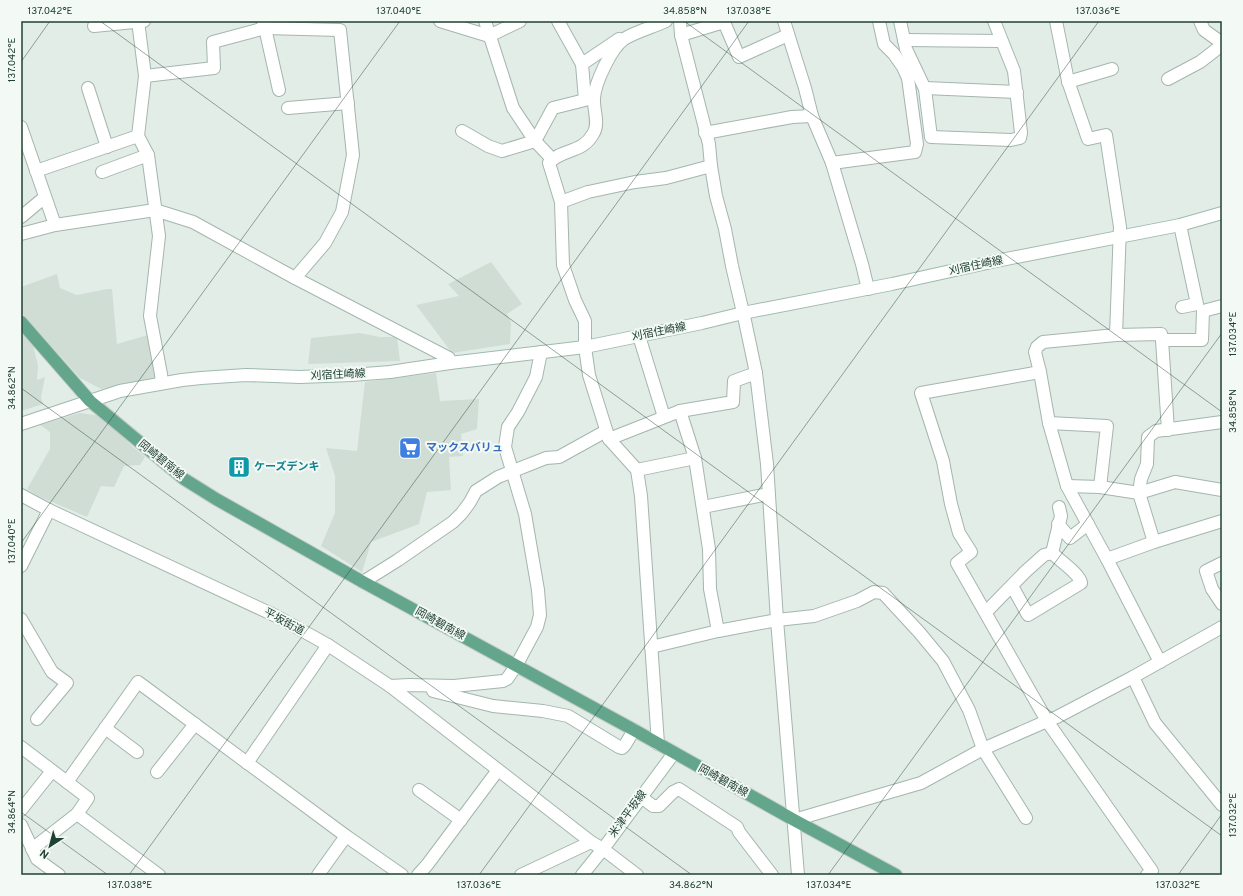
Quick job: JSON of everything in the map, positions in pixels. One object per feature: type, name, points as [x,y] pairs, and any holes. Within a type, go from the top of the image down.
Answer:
[{"type":"main road","name":"岡崎碧南線","points":[[21,322],[90,401],[184,479],[223,503],[363,582],[896,875]]},
{"type":"street","points":[[94,26],[140,21],[144,76],[138,136],[148,155],[159,236],[150,316],[162,383]]},
{"type":"street","points":[[440,21],[489,36],[520,21]]},
{"type":"street","points":[[485,21],[513,108],[535,141],[552,159]]},
{"type":"street","points":[[462,132],[488,146],[502,151],[535,141],[553,108],[585,100],[582,64],[558,21]]},
{"type":"street","points":[[658,744],[641,496],[637,470],[608,435],[589,375],[585,347],[585,321],[575,300],[563,265],[561,202],[549,163],[552,159],[582,147],[589,141],[595,132],[596,124],[594,99],[596,87],[601,73],[617,46],[623,40],[666,21]]},
{"type":"street","points":[[680,21],[681,35],[709,144],[716,196],[725,230],[756,373],[769,494],[777,620],[798,875]]},
{"type":"street","points":[[784,21],[805,88],[812,116],[832,163],[868,289]]},
{"type":"street","points":[[832,163],[915,152],[917,144],[908,78],[903,67],[894,54],[884,44],[879,21]]},
{"type":"street","points":[[900,21],[906,49],[925,88],[931,137],[1010,140],[1020,138],[1021,133],[1017,92],[1014,71],[994,21]]},
{"type":"street","points":[[1056,21],[1068,82],[1088,139],[1106,135],[1121,236],[1116,335]]},
{"type":"street","points":[[1168,79],[1200,62],[1222,44],[1204,30],[1200,21]]},
{"type":"street","points":[[681,35],[724,22],[739,57],[788,35]]},
{"type":"street","points":[[144,76],[214,68],[213,42],[264,25],[340,30],[353,155],[342,212],[326,243],[295,278]]},
{"type":"street","points":[[264,25],[279,90]]},
{"type":"street","points":[[582,64],[619,39]]},
{"type":"street","points":[[904,40],[1001,41]]},
{"type":"street","points":[[1068,82],[1112,69]]},
{"type":"street","points":[[88,88],[107,147]]},
{"type":"street","points":[[925,88],[1017,92]]},
{"type":"street","points":[[288,108],[348,104]]},
{"type":"street","points":[[705,133],[792,117],[812,116]]},
{"type":"street","points":[[21,127],[24,144],[36,170],[55,225]]},
{"type":"street","points":[[36,170],[138,136]]},
{"type":"street","points":[[102,172],[148,155]]},
{"type":"street","points":[[561,202],[588,192],[635,182],[666,178],[711,166]]},
{"type":"street","points":[[21,216],[45,198]]},
{"type":"street","points":[[21,234],[55,225],[155,210],[193,222],[295,278],[449,358],[450,363]]},
{"type":"street","name":"刈宿住崎線","points":[[21,424],[120,391],[162,383],[201,378],[246,375],[300,377],[390,372],[450,363],[585,347],[743,313],[868,289],[1180,224],[1222,214]]},
{"type":"street","points":[[1180,224],[1197,304],[1182,307]]},
{"type":"street","points":[[1162,340],[1202,340],[1203,311],[1222,306]]},
{"type":"street","points":[[1160,662],[1107,559],[1067,486],[1049,423],[1035,352],[1037,347],[1043,342],[1116,335],[1160,334],[1162,340],[1168,430]]},
{"type":"street","points":[[639,336],[664,417]]},
{"type":"street","points":[[390,686],[454,686],[503,681],[507,679],[516,666],[537,627],[540,615],[538,590],[530,540],[525,514],[505,447],[508,427],[518,412],[536,376],[541,352]]},
{"type":"street","points":[[1040,372],[921,394],[943,461],[951,504],[959,533],[971,552],[957,563],[1047,721],[1152,871],[1147,875]]},
{"type":"street","points":[[363,582],[453,522],[462,513],[476,492],[498,477],[546,458],[559,457],[608,435],[680,411],[733,402],[734,381],[756,373]]},
{"type":"street","points":[[680,411],[695,458],[710,549],[710,589],[718,631]]},
{"type":"street","points":[[1154,542],[1139,493],[1141,479],[1147,464],[1148,438],[1156,432],[1222,422]]},
{"type":"street","points":[[1049,423],[1106,426],[1100,487]]},
{"type":"street","points":[[637,470],[695,458]]},
{"type":"street","points":[[1067,486],[1100,487],[1139,493],[1175,482],[1222,490]]},
{"type":"street","points":[[703,507],[769,494]]},
{"type":"street","name":"平坂街道","points":[[21,495],[49,510],[276,616],[328,645],[390,686],[591,842],[603,849]]},
{"type":"street","points":[[1052,553],[1061,516],[1058,507]]},
{"type":"street","points":[[21,566],[49,510]]},
{"type":"street","points":[[1107,559],[1154,542],[1222,521]]},
{"type":"street","points":[[1058,524],[1070,538],[1088,524]]},
{"type":"street","points":[[986,612],[1044,555],[1052,553]]},
{"type":"street","points":[[1012,586],[1028,615],[1081,583],[1081,580],[1052,553]]},
{"type":"street","points":[[1222,564],[1206,571],[1212,589],[1222,604]]},
{"type":"street","points":[[651,647],[718,631],[777,620],[814,616],[857,601],[874,592],[883,593],[943,661],[969,710],[983,749],[1026,818]]},
{"type":"street","points":[[21,619],[52,672],[67,683],[37,718]]},
{"type":"street","points":[[794,820],[921,783],[983,749],[1058,717],[1222,627]]},
{"type":"street","points":[[247,762],[328,645]]},
{"type":"street","points":[[1133,677],[1155,723],[1222,805]]},
{"type":"street","points":[[67,782],[138,682],[346,836],[402,875]]},
{"type":"street","points":[[409,685],[493,706],[543,711],[568,716],[622,748],[634,730]]},
{"type":"street","points":[[157,772],[195,724]]},
{"type":"street","points":[[105,728],[137,752]]},
{"type":"street","points":[[21,747],[88,798],[77,814],[32,849]]},
{"type":"street","name":"米津平坂線","points":[[582,875],[674,753]]},
{"type":"street","points":[[418,875],[498,770]]},
{"type":"street","points":[[21,810],[52,771]]},
{"type":"street","points":[[641,797],[653,806],[659,806],[673,792],[679,789],[737,827],[739,832],[772,875]]},
{"type":"street","points":[[419,790],[461,820]]},
{"type":"street","points":[[77,814],[159,875]]},
{"type":"street","points":[[21,825],[37,859],[59,875]]},
{"type":"street","points":[[318,875],[346,836]]},
{"type":"street","points":[[527,874],[591,842]]},
{"type":"street","points":[[603,849],[637,875]]},
{"type":"shaded area","points":[[491,262],[522,304],[507,314],[511,322],[510,344],[452,353],[416,305],[459,296],[448,284]]},
{"type":"shaded area","points":[[57,274],[60,288],[77,295],[112,289],[117,344],[148,335],[155,378],[101,389],[80,378],[21,312],[21,287]]},
{"type":"shaded area","points":[[21,332],[32,342],[38,365],[37,380],[45,377],[41,397],[43,404],[21,411]]},
{"type":"shaded area","points":[[360,333],[380,337],[397,337],[400,361],[308,364],[311,338]]},
{"type":"shaded area","points":[[436,373],[440,401],[479,399],[477,429],[461,434],[463,456],[449,457],[451,490],[427,492],[419,524],[371,542],[362,572],[321,546],[335,513],[335,476],[326,448],[357,451],[365,382]]},
{"type":"shaded area","points":[[80,413],[100,416],[145,457],[140,465],[124,466],[114,487],[101,486],[87,517],[38,496],[27,489],[50,449],[50,432],[40,425]]},
{"type":"place","name":"マックスバリュ","points":[[410,448]]},
{"type":"place","name":"ケーズデンキ","points":[[239,467]]}]
